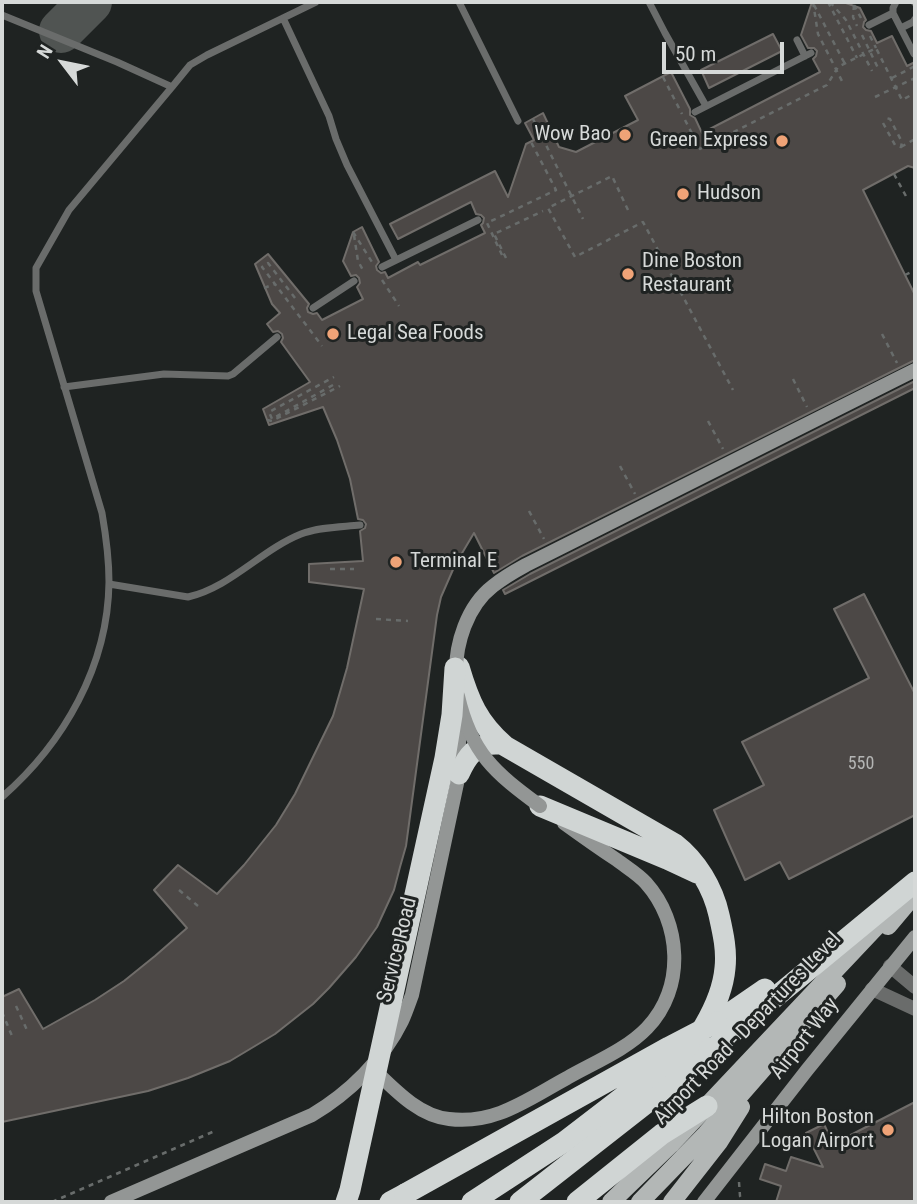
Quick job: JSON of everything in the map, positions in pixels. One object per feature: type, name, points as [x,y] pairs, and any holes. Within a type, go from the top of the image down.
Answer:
[{"type":"highway","points":[[457,668],[482,724],[505,746],[675,844],[692,860],[715,900],[723,931],[726,958],[724,979],[710,1016],[653,1098]]},
{"type":"highway","points":[[346,1202],[445,758],[457,668]]},
{"type":"highway","points":[[459,774],[470,754],[479,747],[490,744],[505,746]]},
{"type":"highway","points":[[540,806],[702,876]]},
{"type":"highway","points":[[520,1202],[653,1098],[915,881]]},
{"type":"highway","points":[[472,1202],[534,1163],[595,1119],[674,1059],[717,1022],[915,881]]},
{"type":"highway","points":[[397,1198],[717,1022]]},
{"type":"highway","points":[[578,1202],[662,1134],[707,1106]]},
{"type":"main road","points":[[457,668],[462,629],[468,613],[489,583],[728,458],[911,370]]},
{"type":"main road","points":[[371,1067],[393,1088],[431,1115],[466,1121],[488,1118],[510,1109],[627,1045],[660,1013],[671,988],[673,937],[664,909],[656,896],[643,880],[625,866],[501,776],[477,746],[463,716],[456,688],[458,646],[472,609],[481,596],[493,585],[526,565],[911,370]]},
{"type":"main road","name":"Service Road","points":[[111,1202],[312,1115],[346,1091],[371,1067],[389,1043],[402,1021],[412,995],[459,774],[457,668]]},
{"type":"main road","name":"Airport Road - Departures Level","points":[[611,1202],[707,1106],[870,934],[915,881]]},
{"type":"main road","points":[[640,1202],[769,1063],[915,894]]},
{"type":"main road","name":"Airport Way","points":[[704,1202],[915,937]]},
{"type":"main road","points":[[672,1202],[719,1142],[769,1063]]},
{"type":"street","points":[[890,966],[915,987]]},
{"type":"street","points":[[872,989],[915,1009]]},
{"type":"lane","points":[[2,797],[31,770],[52,745],[82,694],[101,639],[109,584],[102,513],[36,291],[36,268],[69,210],[190,65],[316,2]]},
{"type":"lane","points":[[458,2],[518,121]]},
{"type":"lane","points":[[649,2],[706,106]]},
{"type":"lane","points":[[896,2],[892,8],[893,13],[914,54]]},
{"type":"lane","points":[[869,25],[893,13]]},
{"type":"lane","points":[[2,15],[172,87]]},
{"type":"lane","points":[[283,18],[329,116],[347,165],[396,260]]},
{"type":"lane","points":[[901,28],[915,19]]},
{"type":"lane","points":[[695,112],[808,54],[797,40]]},
{"type":"lane","points":[[382,267],[478,220]]},
{"type":"lane","points":[[313,308],[354,281]]},
{"type":"lane","points":[[64,387],[164,374],[228,376],[277,337]]},
{"type":"lane","points":[[109,584],[188,597],[198,595],[303,533],[360,526]]},
{"type":"path","points":[[813,2],[845,64]]},
{"type":"path","points":[[813,2],[818,34],[844,85]]},
{"type":"path","points":[[829,2],[858,58]]},
{"type":"path","points":[[829,2],[846,20],[872,71]]},
{"type":"path","points":[[853,18],[854,5]]},
{"type":"path","points":[[868,47],[878,68]]},
{"type":"path","points":[[663,77],[700,149],[827,85],[838,67],[876,48],[902,100],[915,93]]},
{"type":"path","points":[[892,78],[915,66]]},
{"type":"path","points":[[875,97],[915,78]]},
{"type":"path","points":[[886,118],[890,119],[902,142],[901,147]]},
{"type":"path","points":[[533,119],[583,219]]},
{"type":"path","points":[[883,122],[895,145],[901,147],[915,139]]},
{"type":"path","points":[[502,255],[487,223],[556,190],[531,142]]},
{"type":"path","points":[[894,174],[907,198]]},
{"type":"path","points":[[628,210],[612,176],[548,208],[575,257],[643,222],[733,390]]},
{"type":"path","points":[[506,258],[494,234],[543,211]]},
{"type":"path","points":[[353,232],[358,261]]},
{"type":"path","points":[[295,299],[268,263],[262,267],[322,346]]},
{"type":"path","points":[[905,275],[915,270]]},
{"type":"path","points":[[264,288],[275,284]]},
{"type":"path","points":[[882,334],[911,370]]},
{"type":"path","points":[[334,377],[269,412],[272,419],[340,386]]},
{"type":"path","points":[[793,379],[812,417]]},
{"type":"path","points":[[267,421],[272,421],[332,385]]},
{"type":"path","points":[[292,409],[296,417]]},
{"type":"path","points":[[708,421],[728,458]]},
{"type":"path","points":[[330,569],[354,569]]},
{"type":"path","points":[[376,619],[408,621]]},
{"type":"path","points":[[178,890],[198,906]]},
{"type":"path","points":[[16,1006],[27,1030]]},
{"type":"path","points":[[2,1012],[12,1036]]},
{"type":"path","points":[[52,1202],[217,1130]]},
{"type":"path","points":[[739,1178],[743,1202]]},
{"type":"building","name":"Terminal E","points":[[812,2],[843,2],[860,8],[866,20],[863,27],[871,31],[877,43],[892,36],[907,66],[915,62],[915,168],[908,166],[863,190],[915,295],[915,360],[522,556],[494,573],[474,533],[455,565],[441,597],[406,846],[394,890],[377,927],[356,957],[313,1004],[275,1034],[230,1061],[148,1091],[2,1122],[2,997],[19,989],[43,1029],[95,1000],[155,956],[187,928],[154,890],[178,865],[217,894],[276,825],[295,794],[333,716],[347,668],[364,589],[309,582],[309,564],[363,561],[360,531],[366,524],[358,519],[350,479],[323,407],[269,425],[263,409],[310,382],[281,342],[282,334],[273,332],[267,324],[280,313],[272,304],[255,264],[268,254],[309,304],[308,312],[317,313],[322,320],[363,299],[357,287],[359,278],[356,275],[351,276],[343,261],[353,232],[362,227],[379,262],[377,270],[385,272],[388,278],[485,233],[481,225],[484,218],[476,214],[471,202],[398,239],[390,224],[495,171],[508,197],[526,144],[534,140],[525,123],[543,113],[559,147],[576,152],[638,120],[625,96],[671,72],[690,109],[690,115],[695,118],[702,133],[820,72],[813,59],[817,51],[808,48],[801,35]]},
{"type":"building","points":[[773,34],[782,51],[709,88],[701,70]]},
{"type":"building","points":[[915,381],[915,388],[505,594],[503,590],[530,574]]},
{"type":"building","points":[[864,594],[915,694],[915,815],[789,879],[780,862],[745,880],[714,810],[764,785],[742,742],[869,678],[834,609]]},
{"type":"building","name":"Hilton Boston Logan Airport","points":[[915,1102],[915,1202],[776,1202],[781,1186],[760,1179],[765,1164],[786,1171],[791,1157],[823,1167],[806,1133],[824,1124],[833,1144]]},
{"type":"taxiway","points":[[61,31],[90,2]]},
{"type":"place","name":"Wow Bao","points":[[625,135]]},
{"type":"place","name":"Green Express","points":[[782,141]]},
{"type":"place","name":"Hudson","points":[[683,194]]},
{"type":"place","name":"Dine Boston Restaurant","points":[[628,274]]},
{"type":"place","name":"Legal Sea Foods","points":[[333,334]]},
{"type":"place","name":"Terminal E","points":[[396,562]]},
{"type":"place","name":"Hilton Boston Logan Airport","points":[[888,1130]]}]
